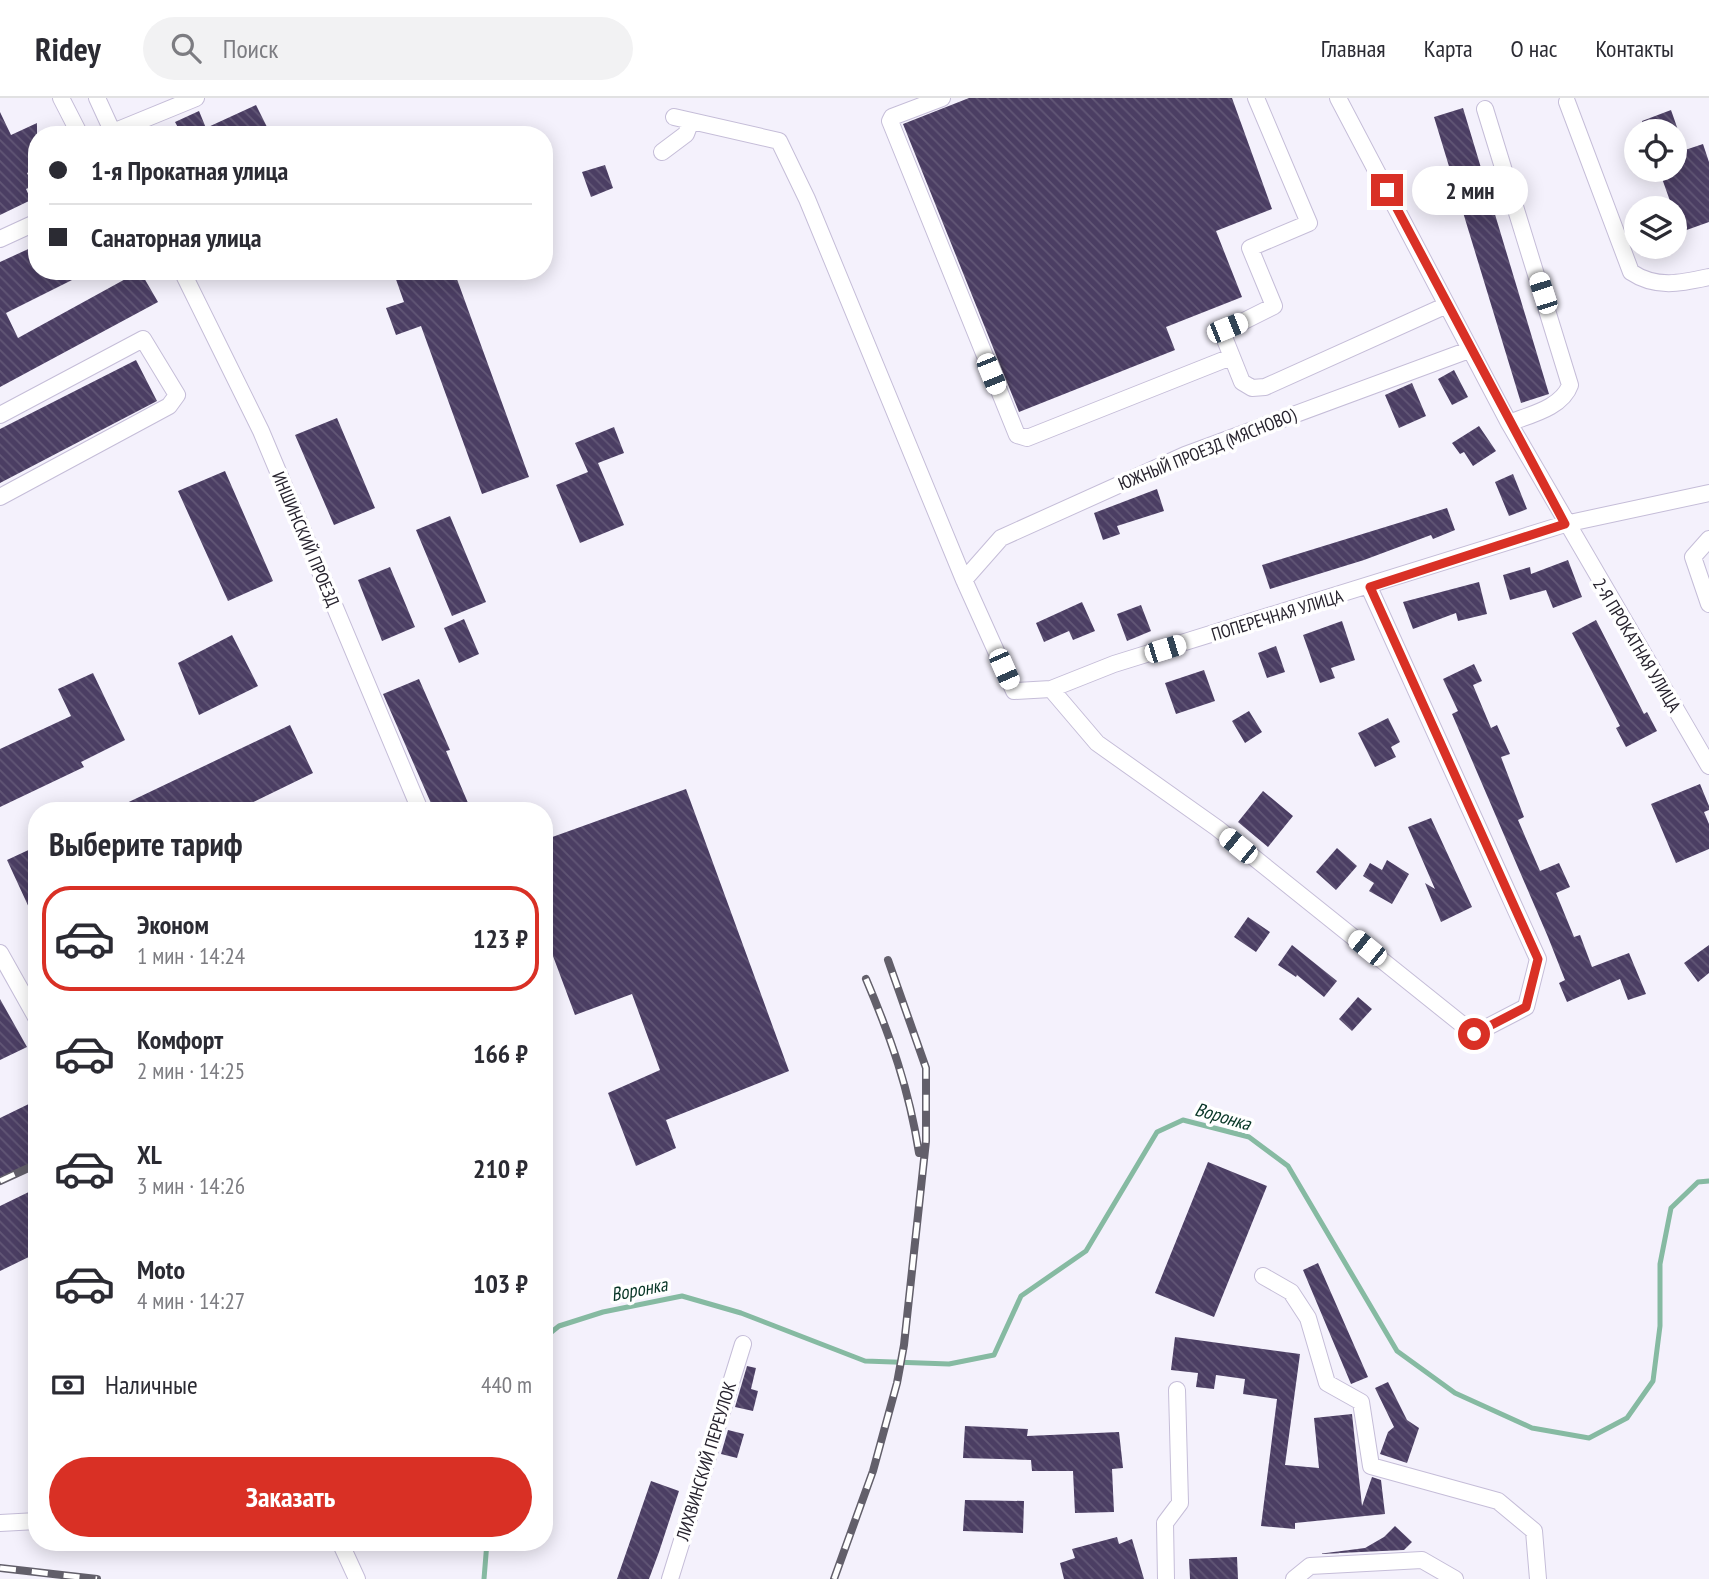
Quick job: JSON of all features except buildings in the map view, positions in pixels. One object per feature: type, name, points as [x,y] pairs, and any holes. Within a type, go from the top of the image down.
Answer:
[{"type":"street","points":[[61,98],[75,126]]},
{"type":"street","points":[[97,98],[111,126]]},
{"type":"street","points":[[130,126],[196,98]]},
{"type":"street","points":[[942,98],[892,117],[890,121],[1017,435],[1027,438],[1231,357]]},
{"type":"street","points":[[1256,98],[1310,223],[1250,248],[1274,306],[1222,331],[1242,382],[1258,389],[1447,305]]},
{"type":"street","name":"2-Я ПРОКАТНАЯ УЛИЦА","points":[[1338,98],[1469,350],[1565,524],[1709,766]]},
{"type":"street","points":[[1567,102],[1631,272],[1643,279],[1673,285],[1709,277]]},
{"type":"street","points":[[1485,109],[1570,385],[1567,394],[1555,403],[1509,423]]},
{"type":"street","points":[[674,117],[779,141],[807,199],[964,580]]},
{"type":"street","points":[[662,152],[686,134],[691,121]]},
{"type":"street","points":[[0,239],[28,226]]},
{"type":"street","name":"ИНШИНСКИЙ ПРОЕЗД","points":[[186,280],[261,431],[417,802]]},
{"type":"street","points":[[0,415],[143,339],[177,395],[169,406],[0,497]]},
{"type":"street","name":"ЮЖНЫЙ ПРОЕЗД (МЯСНОВО)","points":[[964,580],[1001,538],[1185,455],[1469,350]]},
{"type":"street","name":"ПОПЕРЕЧНАЯ УЛИЦА","points":[[964,580],[1014,691],[1051,689],[1114,664],[1370,587],[1565,524],[1709,493]]},
{"type":"street","points":[[1709,539],[1693,556],[1709,604]]},
{"type":"street","points":[[1051,689],[1097,743],[1217,828],[1474,1034],[1526,1007],[1538,959],[1370,587]]},
{"type":"street","points":[[0,953],[28,1003]]},
{"type":"street","points":[[1263,1276],[1291,1292],[1308,1318],[1327,1383],[1361,1402],[1371,1466],[1498,1501],[1534,1531],[1538,1579]]},
{"type":"street","name":"ЛИХВИНСКИЙ ПЕРЕУЛОК","points":[[670,1579],[743,1344]]},
{"type":"street","points":[[1166,1579],[1165,1523],[1180,1503],[1177,1390]]},
{"type":"street","points":[[0,1523],[28,1521]]},
{"type":"street","points":[[344,1551],[357,1579]]},
{"type":"street","points":[[1294,1579],[1310,1566],[1423,1560],[1455,1579]]},
{"type":"waterway","name":"Воронка","points":[[553,1331],[559,1326],[603,1312],[682,1296],[741,1313],[865,1361],[949,1364],[994,1355],[1021,1296],[1086,1251],[1157,1132],[1183,1120],[1249,1137],[1288,1166],[1397,1351],[1455,1393],[1532,1428],[1589,1438],[1627,1418],[1653,1381],[1660,1326],[1660,1264],[1671,1208],[1698,1182],[1709,1181]]},
{"type":"waterway","name":"Воронка","points":[[484,1579],[486,1551]]},
{"type":"railway","points":[[834,1579],[873,1471],[897,1383],[904,1345],[926,1141],[926,1068],[888,960]]},
{"type":"railway","points":[[866,979],[898,1064],[919,1153]]},
{"type":"railway","points":[[0,1181],[28,1168]]},
{"type":"railway","points":[[0,1568],[97,1579]]},
{"type":"route","points":[[1387,190],[1469,350],[1565,524],[1370,587],[1538,959],[1526,1007],[1474,1034]]}]
